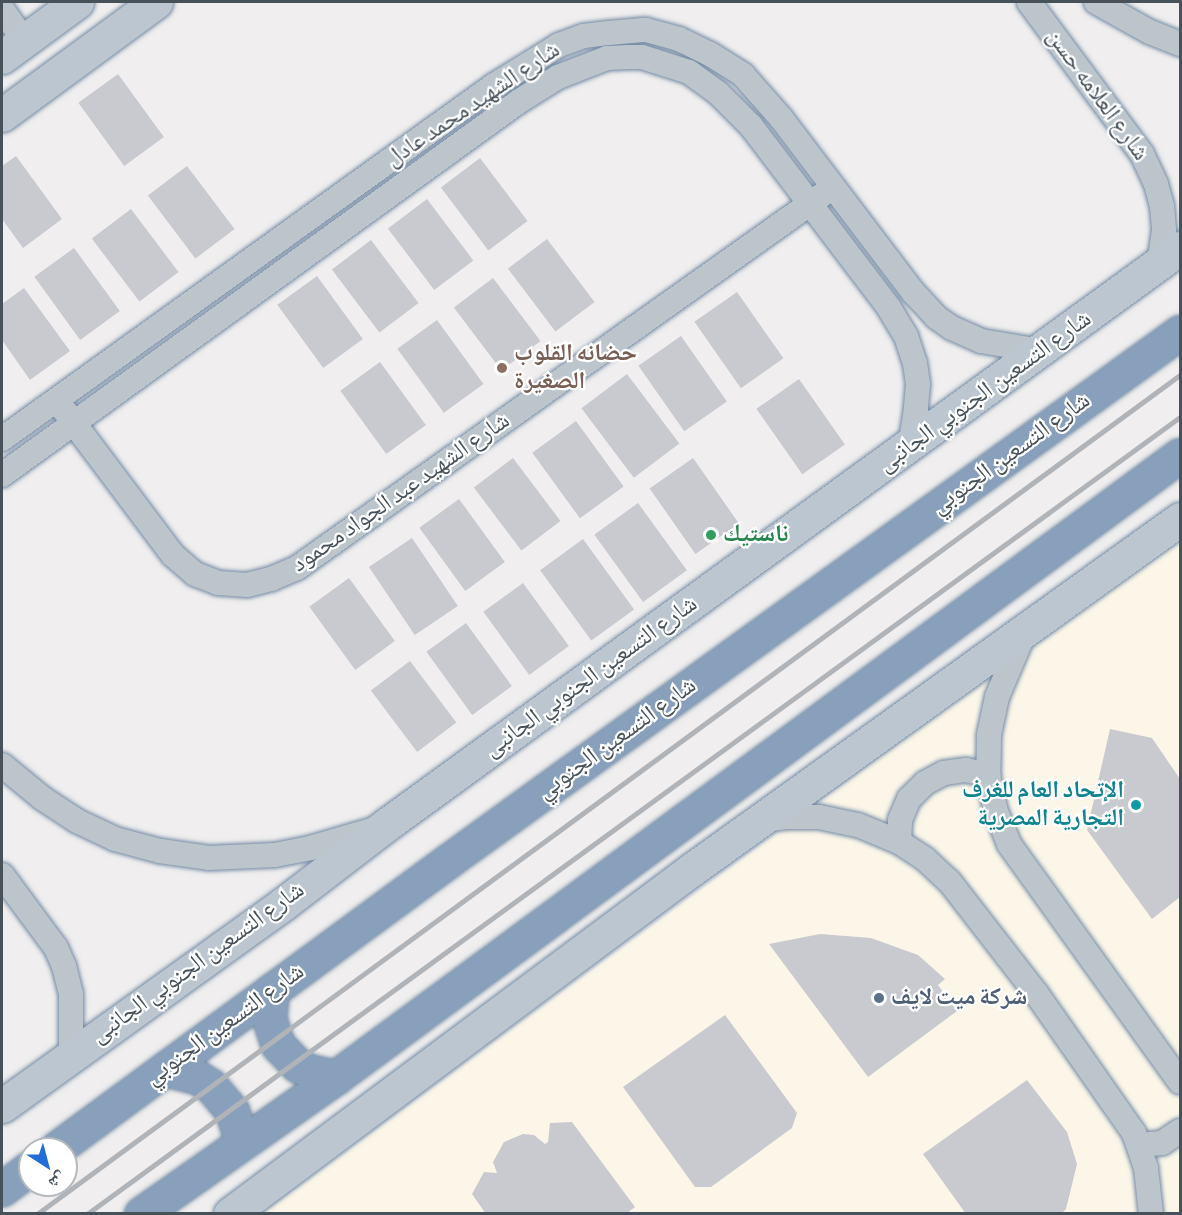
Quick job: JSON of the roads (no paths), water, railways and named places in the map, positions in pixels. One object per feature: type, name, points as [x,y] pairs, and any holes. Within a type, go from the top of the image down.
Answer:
[{"type":"highway","name":"شارع التسعين الجنوبي","points":[[72,1137],[1180,332]]},
{"type":"highway","points":[[141,1214],[336,1077],[1180,455]]},
{"type":"highway","points":[[272,990],[269,1018],[278,1045],[297,1065],[309,1071],[336,1077]]},
{"type":"highway","points":[[165,1069],[196,1077],[210,1086],[232,1111],[242,1142]]},
{"type":"highway","points":[[2,1189],[18,1177]]},
{"type":"street","points":[[2,9],[13,49],[77,2]]},
{"type":"street","points":[[2,115],[156,2]]},
{"type":"street","name":"شارع العلامه حسن","points":[[1029,2],[1143,154],[1156,184],[1162,206],[1164,230],[1170,256]]},
{"type":"street","points":[[1096,2],[1150,32],[1180,44]]},
{"type":"street","name":"شارع الشهيد محمد عادل","points":[[2,439],[493,86],[559,45],[584,36],[646,30],[679,39],[710,54],[743,75],[781,117],[912,292],[936,317],[952,328],[981,341],[1041,351]]},
{"type":"street","name":"شارع الشهيد محمد عادل","points":[[2,475],[540,87],[558,77],[607,58],[628,57],[642,57],[689,72],[718,93],[751,126],[889,308],[906,336],[918,384],[910,447]]},
{"type":"street","name":"شارع الشهيد عبد الجواد محمود","points":[[57,401],[173,555],[195,574],[218,583],[247,585],[271,579],[306,562],[832,188]]},
{"type":"street","points":[[339,197],[356,219]]},
{"type":"street","name":"شارع التسعين الجنوبي الجانبى","points":[[2,1106],[283,904],[386,825],[910,447],[1170,256]]},
{"type":"street","points":[[245,1207],[761,820],[1180,519]]},
{"type":"street","points":[[1025,631],[997,698],[989,736],[988,775],[995,809],[1010,844],[1180,1082]]},
{"type":"street","points":[[2,765],[42,798],[77,821],[115,838],[176,854],[209,858],[275,855],[310,848],[386,825]]},
{"type":"street","points":[[899,842],[900,820],[909,799],[925,783],[944,773],[966,770],[988,775]]},
{"type":"street","points":[[761,820],[789,816],[819,818],[858,825],[899,842],[925,859],[949,881],[1036,993],[1134,1133],[1146,1168],[1151,1214]]},
{"type":"street","points":[[2,877],[56,948],[64,966],[71,994],[71,1055]]},
{"type":"street","points":[[1139,1145],[1162,1143],[1180,1131]]},
{"type":"railway","points":[[37,1214],[1180,375]]},
{"type":"railway","points":[[87,1214],[1180,417]]},
{"type":"place","name":"حضانه القلوب الصغيرة","points":[[502,368]]},
{"type":"place","name":"ناستيك","points":[[711,535]]},
{"type":"place","name":"الإتحاد العام للغرف التجارية المصرية","points":[[1136,805]]},
{"type":"place","name":"شركة ميت لايف","points":[[879,998]]}]
